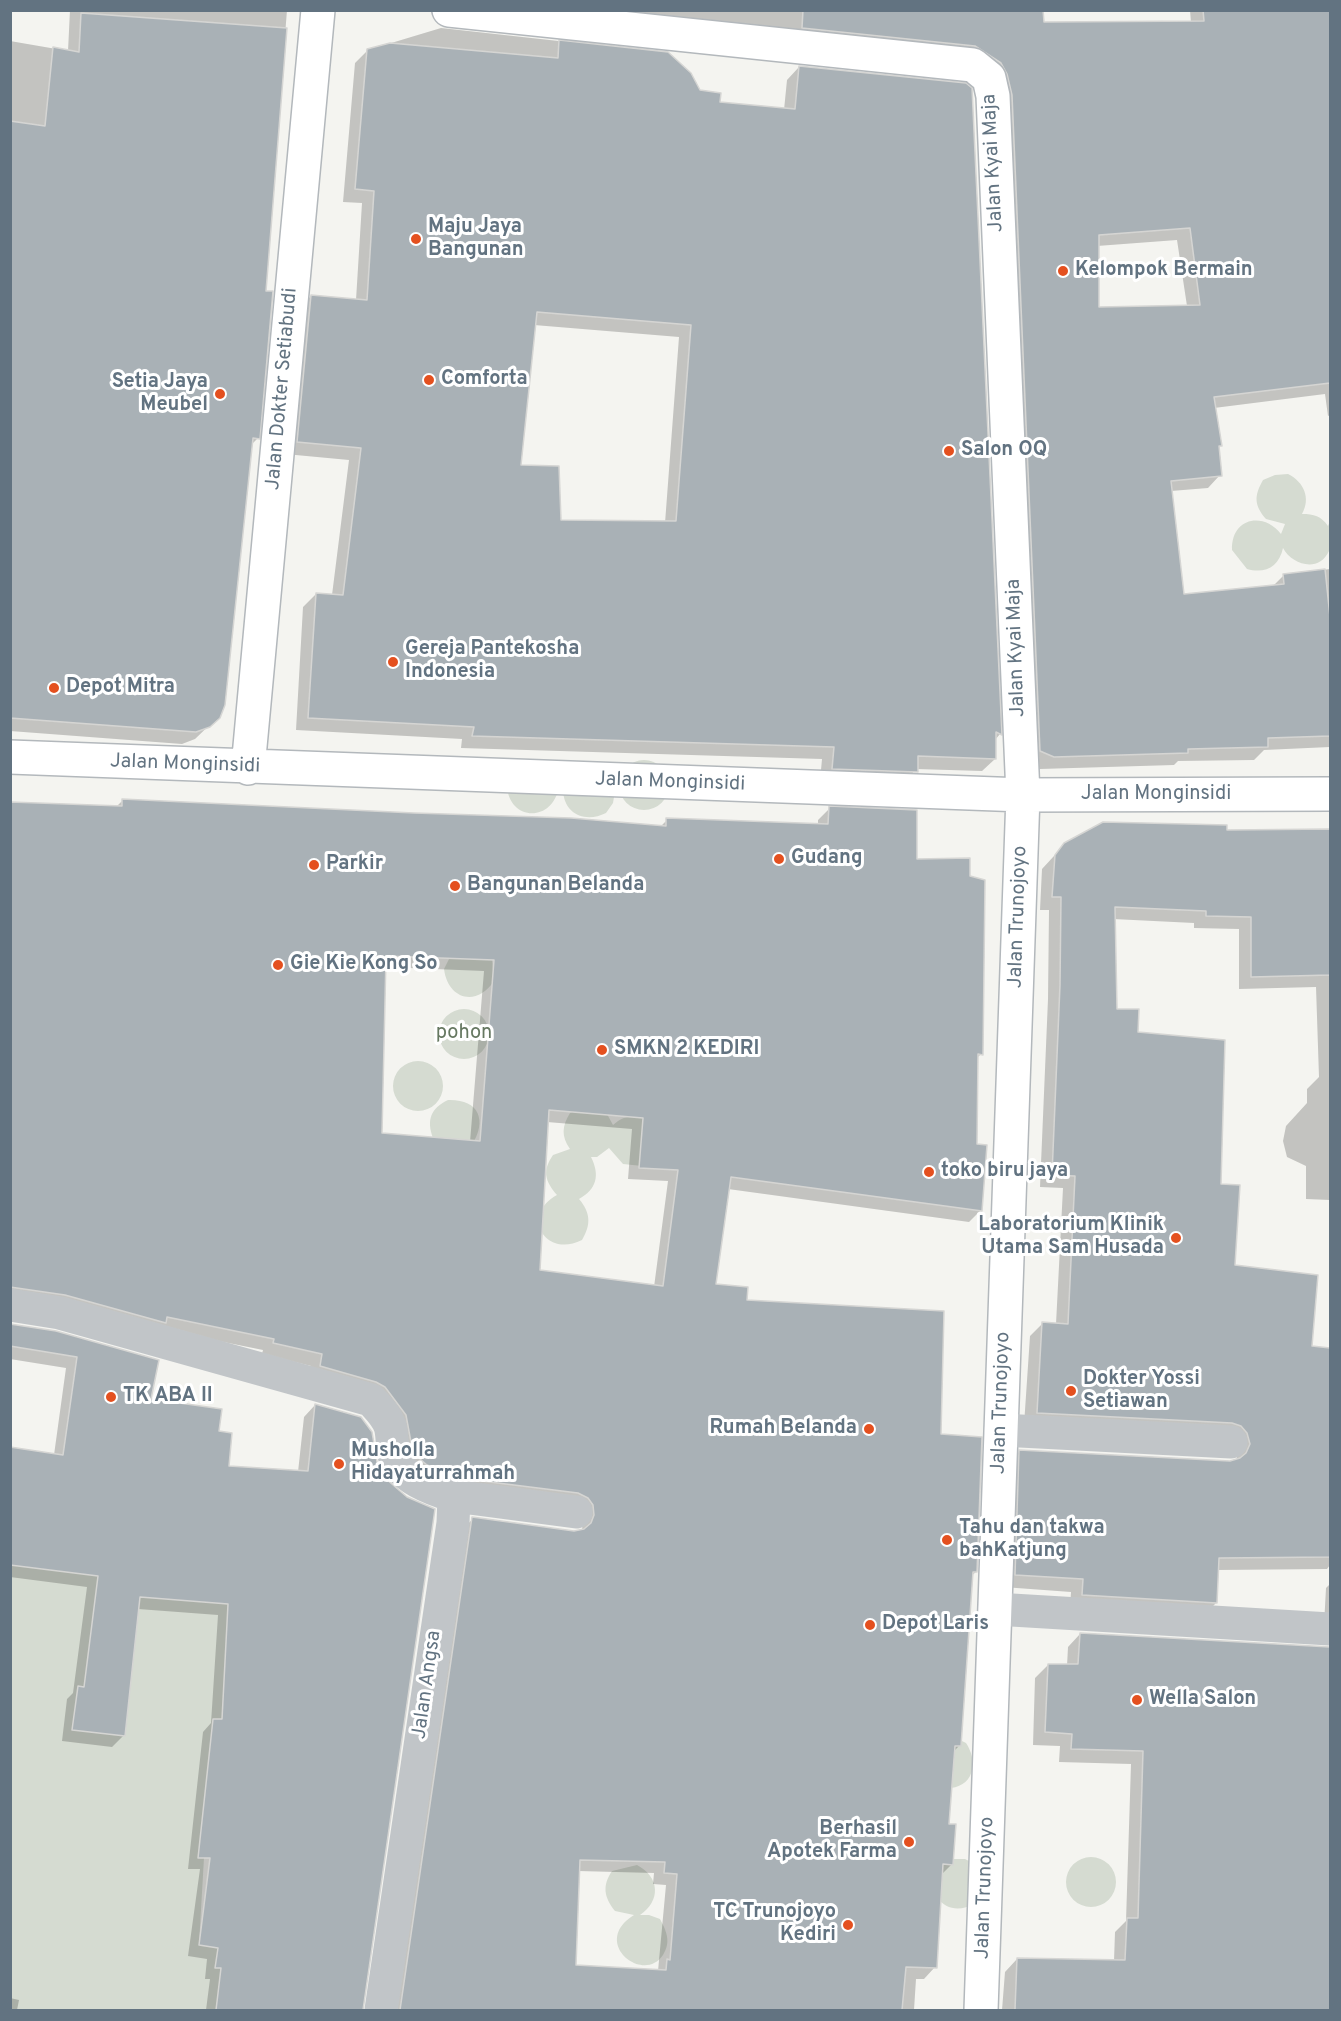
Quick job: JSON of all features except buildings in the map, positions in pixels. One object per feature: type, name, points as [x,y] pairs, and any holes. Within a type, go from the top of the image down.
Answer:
[{"type":"street","name":"Jalan Dokter Setiabudi","points":[[248,768],[318,10]]},
{"type":"street","name":"Jalan Kyai Maja","points":[[449,10],[973,65],[988,78],[993,96],[1023,795]]},
{"type":"street","name":"Jalan Monginsidi","points":[[10,757],[248,768],[1023,795],[1330,795]]},
{"type":"street","name":"Jalan Trunojoyo","points":[[981,2010],[1023,795]]},
{"type":"street","points":[[10,1305],[60,1313],[371,1400],[383,1412],[390,1427],[392,1445],[400,1468],[435,1490],[454,1496],[576,1512]]},
{"type":"street","points":[[1001,1431],[1231,1442]]},
{"type":"street","name":"Jalan Angsa","points":[[381,2010],[453,1523],[454,1496]]},
{"type":"street","points":[[995,1609],[1330,1629]]},
{"type":"green space","points":[[1288,474],[1298,481],[1306,496],[1302,514],[1317,516],[1328,526],[1330,521],[1329,551],[1319,562],[1306,564],[1293,559],[1283,548],[1278,560],[1270,568],[1247,569],[1232,550],[1233,539],[1242,525],[1249,521],[1266,522],[1281,534],[1285,524],[1266,519],[1257,505],[1257,496],[1263,480],[1275,475]]},
{"type":"green space","points":[[644,760],[662,767],[669,785],[662,803],[644,810],[626,803],[619,785],[626,767]]},
{"type":"green space","points":[[507,785],[559,786],[555,798],[548,807],[540,812],[531,813],[515,806],[509,797]]},
{"type":"green space","points":[[563,790],[615,791],[613,803],[606,813],[584,817],[577,815],[567,806]]},
{"type":"green space","name":"pohon","points":[[452,953],[492,959],[494,981],[487,989],[472,997],[457,993],[451,988],[444,969]]},
{"type":"green space","name":"pohon","points":[[469,1009],[482,1016],[488,1024],[488,1044],[482,1052],[474,1058],[459,1059],[446,1052],[440,1044],[439,1029],[446,1016],[454,1010]]},
{"type":"green space","name":"pohon","points":[[413,1061],[423,1061],[436,1068],[443,1081],[443,1091],[436,1104],[423,1111],[413,1111],[404,1107],[397,1100],[393,1091],[393,1081],[397,1072],[404,1065]]},
{"type":"green space","name":"pohon","points":[[448,1100],[467,1103],[477,1112],[479,1127],[472,1145],[433,1138],[430,1120],[434,1111]]},
{"type":"green space","points":[[582,1108],[606,1112],[613,1125],[631,1116],[651,1121],[642,1166],[623,1164],[609,1148],[597,1157],[591,1157],[596,1176],[595,1181],[590,1191],[579,1199],[588,1214],[587,1229],[582,1240],[569,1244],[557,1244],[542,1232],[539,1223],[540,1213],[546,1203],[557,1195],[550,1185],[546,1171],[553,1155],[570,1149],[564,1135],[565,1122],[570,1113]]},
{"type":"green space","points":[[11,1565],[108,1577],[163,1599],[229,1601],[293,1679],[204,1858],[199,1945],[218,1948],[215,1967],[221,1968],[216,2010],[11,2010]]},
{"type":"green space","points":[[956,1738],[966,1743],[973,1763],[970,1777],[959,1786],[951,1788]]},
{"type":"green space","points":[[1086,1857],[1096,1857],[1109,1864],[1116,1877],[1116,1887],[1109,1900],[1096,1907],[1086,1907],[1077,1903],[1070,1896],[1066,1887],[1066,1877],[1070,1868],[1077,1861]]},
{"type":"green space","points":[[951,1859],[965,1859],[975,1864],[975,1903],[964,1908],[949,1907],[936,1897],[940,1865]]},
{"type":"green space","points":[[637,1865],[650,1876],[655,1889],[652,1903],[640,1915],[660,1919],[667,1937],[667,1946],[663,1955],[654,1963],[644,1965],[633,1963],[624,1956],[619,1947],[617,1937],[622,1926],[634,1915],[615,1911],[608,1901],[606,1891],[612,1871]]},
{"type":"place","name":"Maju Jaya Bangunan","points":[[416,239]]},
{"type":"place","name":"Kelompok Bermain","points":[[1063,271]]},
{"type":"place","name":"Comforta","points":[[429,380]]},
{"type":"place","name":"Setia Jaya Meubel","points":[[220,394]]},
{"type":"place","name":"Salon OQ","points":[[949,451]]},
{"type":"place","name":"Gereja Pantekosha Indonesia","points":[[393,662]]},
{"type":"place","name":"Depot Mitra","points":[[54,688]]},
{"type":"place","name":"Gudang","points":[[779,859]]},
{"type":"place","name":"Parkir","points":[[314,865]]},
{"type":"place","name":"Bangunan Belanda","points":[[455,886]]},
{"type":"place","name":"Gie Kie Kong So","points":[[278,965]]},
{"type":"place","name":"SMKN 2 KEDIRI","points":[[602,1050]]},
{"type":"place","name":"toko biru jaya","points":[[929,1172]]},
{"type":"place","name":"Laboratorium Klinik Utama Sam Husada","points":[[1176,1238]]},
{"type":"place","name":"Dokter Yossi Setiawan","points":[[1071,1391]]},
{"type":"place","name":"TK ABA II","points":[[111,1397]]},
{"type":"place","name":"Rumah Belanda","points":[[869,1429]]},
{"type":"place","name":"Musholla Hidayaturrahmah","points":[[339,1464]]},
{"type":"place","name":"Tahu dan takwa bahKatjung","points":[[947,1540]]},
{"type":"place","name":"Depot Laris","points":[[870,1625]]},
{"type":"place","name":"Wella Salon","points":[[1137,1700]]},
{"type":"place","name":"Berhasil Apotek Farma","points":[[909,1842]]},
{"type":"place","name":"TC Trunojoyo Kediri","points":[[848,1925]]}]
